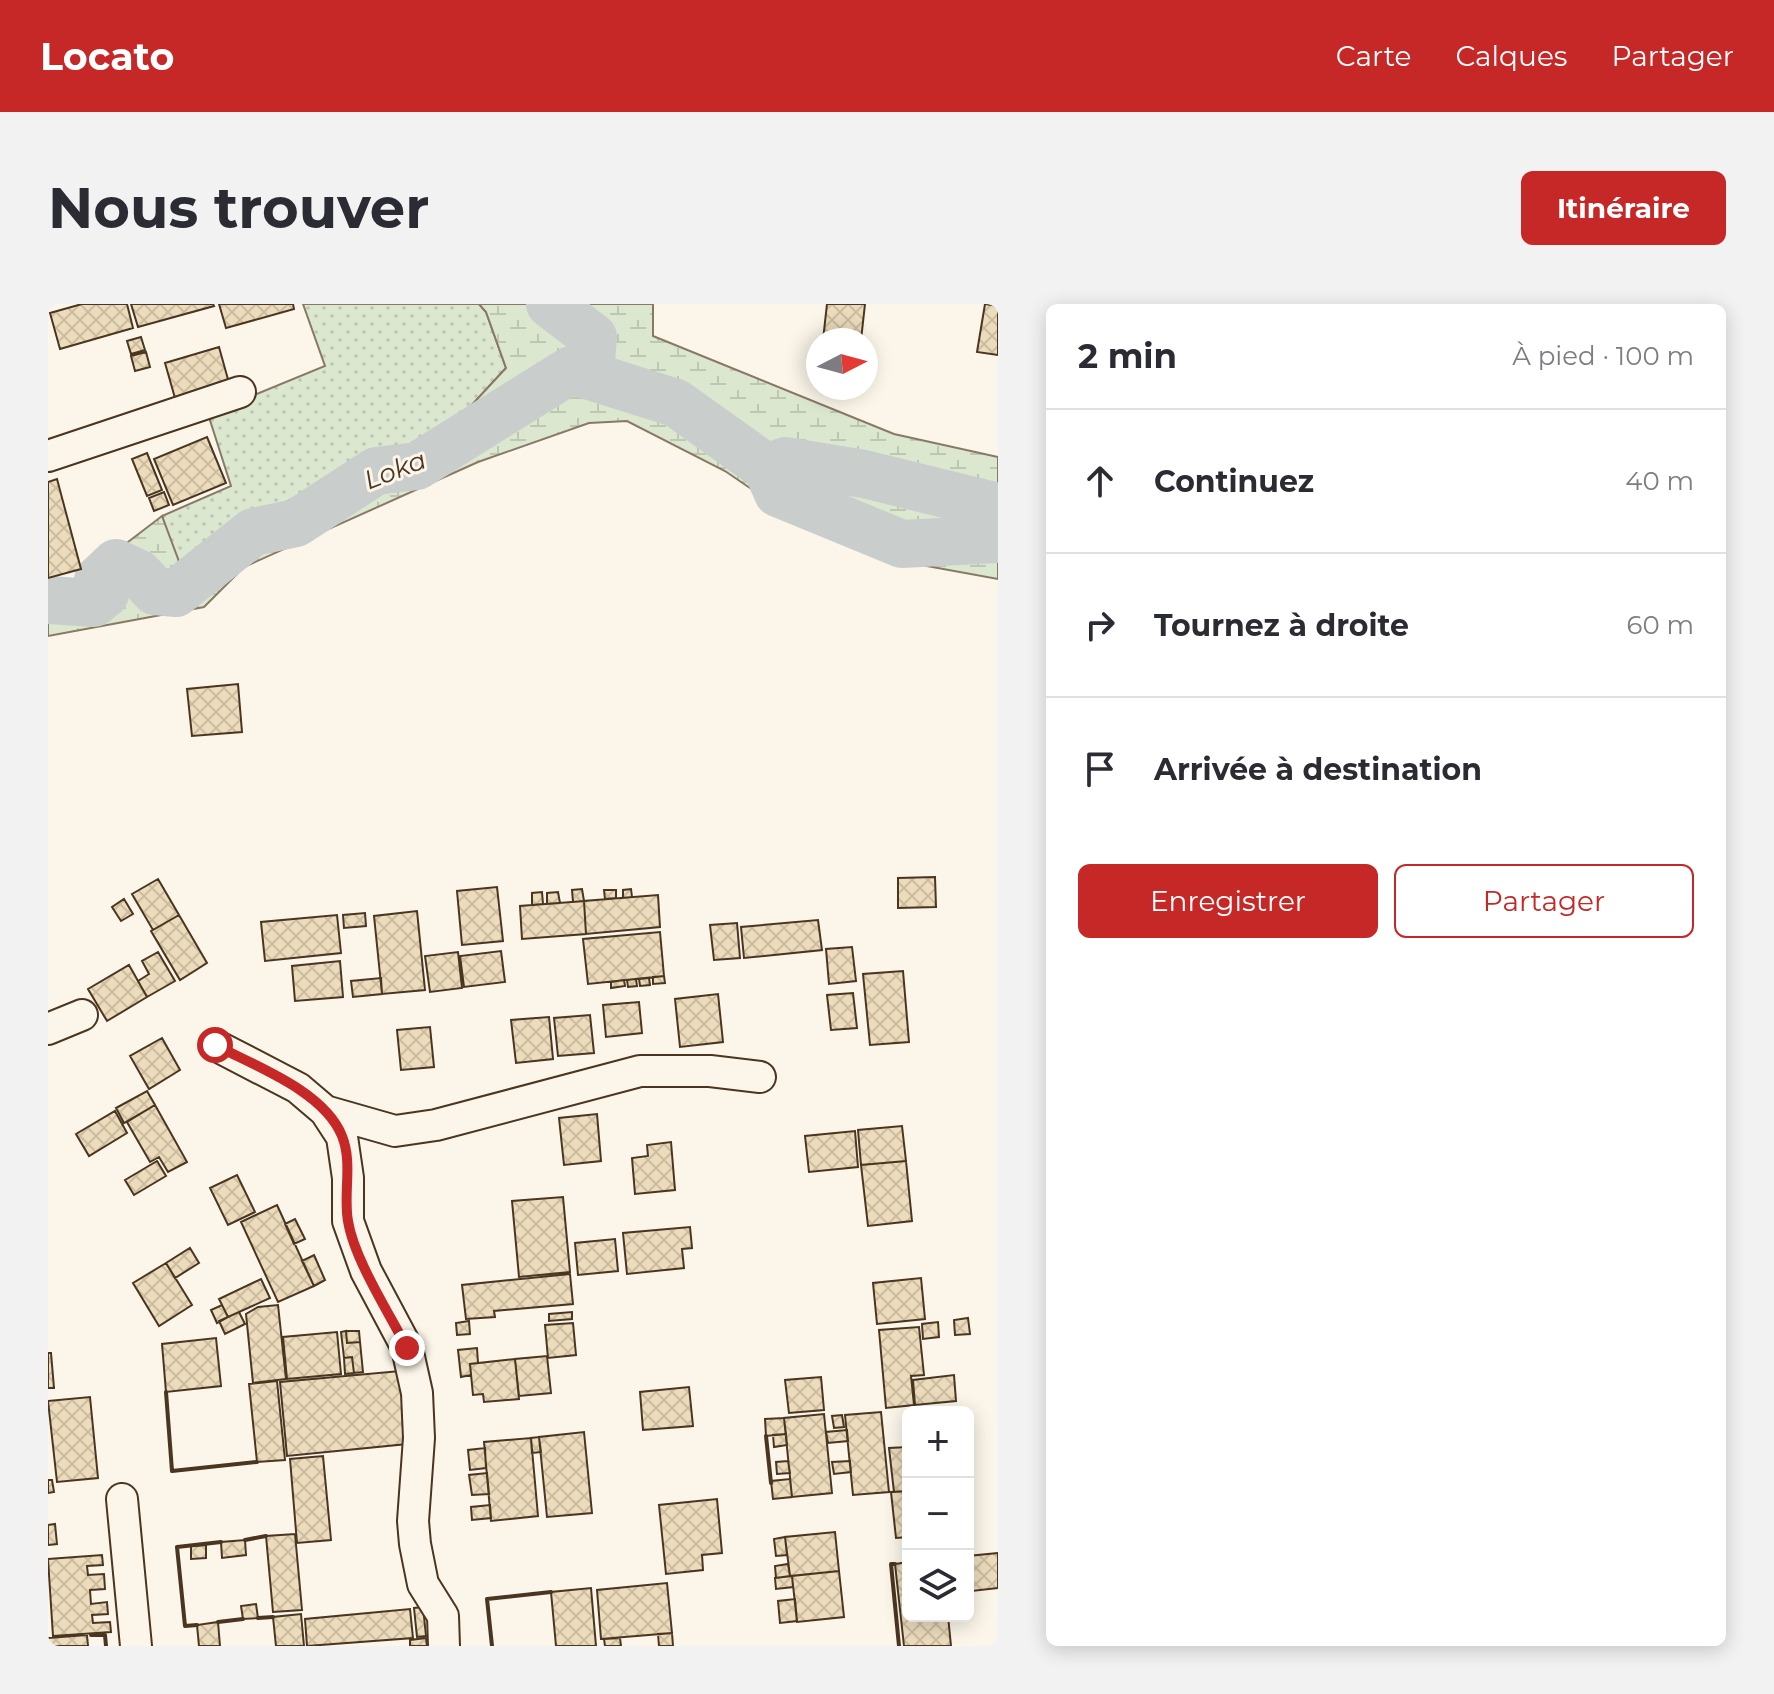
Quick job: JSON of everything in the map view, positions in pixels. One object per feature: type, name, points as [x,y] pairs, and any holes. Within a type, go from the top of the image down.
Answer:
[{"type":"street","points":[[48,456],[240,392]]},
{"type":"street","points":[[48,1029],[82,1015]]},
{"type":"street","points":[[215,1045],[298,1088],[325,1111],[342,1137],[348,1178],[348,1221],[366,1271],[407,1348],[417,1393],[419,1438],[414,1533],[423,1584],[443,1616],[444,1646]]},
{"type":"street","points":[[325,1111],[395,1131],[436,1125],[640,1071],[710,1071],[760,1077]]},
{"type":"street","points":[[348,1178],[371,1148],[395,1131]]},
{"type":"street","points":[[122,1499],[136,1646]]},
{"type":"green space","points":[[303,304],[479,304],[486,312],[506,368],[446,433],[360,463],[254,519],[179,564],[162,516],[231,486],[208,414],[325,366]]},
{"type":"green space","points":[[479,304],[653,304],[653,336],[894,434],[998,457],[998,579],[894,560],[810,529],[725,471],[627,421],[589,423],[478,462],[244,567],[204,607],[48,636],[48,587],[73,584],[162,516],[180,564],[254,519],[360,463],[446,433],[506,368],[486,312]]},
{"type":"building","points":[[82,304],[127,304],[133,328],[60,349],[50,313]]},
{"type":"building","points":[[131,304],[213,304],[214,306],[138,327]]},
{"type":"building","points":[[219,304],[293,304],[294,309],[226,328]]},
{"type":"building","points":[[827,304],[865,304],[862,328],[824,328]]},
{"type":"building","points":[[985,304],[998,306],[998,355],[977,352]]},
{"type":"building","points":[[141,337],[145,350],[131,354],[127,341]]},
{"type":"building","points":[[219,347],[229,383],[175,398],[165,363]]},
{"type":"building","points":[[146,352],[150,367],[135,371],[131,356]]},
{"type":"building","points":[[207,437],[226,483],[173,505],[154,459]]},
{"type":"building","points":[[147,453],[162,490],[147,496],[132,459]]},
{"type":"building","points":[[57,479],[81,569],[48,578],[48,482]]},
{"type":"building","points":[[164,492],[169,505],[154,511],[149,498]]},
{"type":"building","points":[[238,684],[242,732],[192,736],[187,689]]},
{"type":"building","points":[[935,877],[936,907],[898,908],[898,878]]},
{"type":"building","points":[[158,879],[179,915],[153,930],[132,894]]},
{"type":"building","points":[[497,887],[503,941],[462,945],[457,891]]},
{"type":"building","points":[[582,889],[584,901],[573,902],[572,890]]},
{"type":"building","points":[[631,889],[632,897],[623,898],[623,890]]},
{"type":"building","points":[[604,890],[616,890],[616,898],[605,899]]},
{"type":"building","points":[[542,892],[543,904],[532,905],[532,893]]},
{"type":"building","points":[[558,892],[560,903],[547,904],[547,893]]},
{"type":"building","points":[[658,895],[660,927],[586,934],[584,901]]},
{"type":"building","points":[[124,899],[133,914],[121,921],[112,907]]},
{"type":"building","points":[[584,901],[586,934],[522,939],[520,906]]},
{"type":"building","points":[[417,911],[425,990],[382,994],[374,916]]},
{"type":"building","points":[[365,913],[366,926],[344,928],[343,915]]},
{"type":"building","points":[[179,915],[207,963],[180,980],[151,931]]},
{"type":"building","points":[[337,915],[341,953],[265,961],[261,922]]},
{"type":"building","points":[[818,920],[822,950],[744,958],[741,927]]},
{"type":"building","points":[[737,923],[740,958],[714,960],[710,925]]},
{"type":"building","points":[[660,932],[664,976],[588,984],[583,939]]},
{"type":"building","points":[[852,947],[856,981],[829,984],[826,949]]},
{"type":"building","points":[[501,951],[505,982],[464,987],[460,956]]},
{"type":"building","points":[[158,952],[175,981],[147,997],[138,981],[149,974],[142,961]]},
{"type":"building","points":[[458,952],[462,988],[430,992],[425,956]]},
{"type":"building","points":[[340,961],[343,997],[295,1001],[292,966]]},
{"type":"building","points":[[129,965],[147,997],[107,1021],[88,989]]},
{"type":"building","points":[[903,971],[909,1042],[870,1045],[863,974]]},
{"type":"building","points":[[664,976],[665,983],[653,984],[653,977]]},
{"type":"building","points":[[381,978],[382,994],[353,997],[351,981]]},
{"type":"building","points":[[649,978],[650,985],[640,986],[639,979]]},
{"type":"building","points":[[636,979],[637,986],[628,987],[627,980]]},
{"type":"building","points":[[624,980],[625,986],[611,988],[611,982]]},
{"type":"building","points":[[853,993],[857,1028],[831,1030],[827,995]]},
{"type":"building","points":[[718,994],[723,1042],[680,1047],[675,999]]},
{"type":"building","points":[[639,1002],[642,1033],[606,1037],[603,1005]]},
{"type":"building","points":[[590,1015],[594,1053],[558,1056],[554,1018]]},
{"type":"building","points":[[549,1017],[553,1059],[516,1063],[511,1020]]},
{"type":"building","points":[[430,1027],[434,1067],[401,1070],[397,1030]]},
{"type":"building","points":[[162,1038],[180,1070],[149,1089],[130,1056]]},
{"type":"building","points":[[147,1091],[155,1105],[124,1123],[116,1108]]},
{"type":"building","points":[[155,1105],[187,1162],[168,1172],[159,1157],[150,1162],[127,1122]]},
{"type":"building","points":[[115,1111],[127,1133],[89,1156],[76,1134]]},
{"type":"building","points":[[597,1114],[601,1161],[564,1165],[559,1118]]},
{"type":"building","points":[[902,1126],[906,1161],[861,1165],[858,1130]]},
{"type":"building","points":[[855,1131],[858,1167],[809,1172],[805,1136]]},
{"type":"building","points":[[671,1142],[675,1190],[635,1194],[632,1158],[648,1156],[647,1145]]},
{"type":"building","points":[[157,1161],[166,1176],[134,1195],[125,1180]]},
{"type":"building","points":[[906,1161],[912,1221],[868,1226],[861,1165]]},
{"type":"building","points":[[237,1175],[255,1212],[228,1225],[210,1188]]},
{"type":"building","points":[[563,1197],[570,1272],[519,1277],[512,1201]]},
{"type":"building","points":[[277,1205],[314,1286],[278,1302],[241,1222]]},
{"type":"building","points":[[295,1219],[305,1239],[294,1244],[285,1224]]},
{"type":"building","points":[[690,1227],[692,1248],[682,1249],[684,1268],[627,1274],[623,1233]]},
{"type":"building","points":[[615,1239],[618,1271],[578,1275],[575,1243]]},
{"type":"building","points":[[190,1248],[199,1263],[175,1278],[166,1263]]},
{"type":"building","points":[[314,1255],[325,1280],[314,1286],[302,1261]]},
{"type":"building","points":[[166,1263],[192,1305],[159,1326],[133,1283]]},
{"type":"building","points":[[570,1274],[573,1304],[494,1311],[495,1317],[466,1319],[462,1285]]},
{"type":"building","points":[[921,1278],[925,1319],[877,1324],[873,1283]]},
{"type":"building","points":[[261,1279],[270,1298],[228,1317],[219,1299]]},
{"type":"building","points":[[222,1305],[228,1317],[217,1323],[211,1310]]},
{"type":"building","points":[[278,1305],[286,1379],[253,1383],[246,1314],[258,1307]]},
{"type":"building","points":[[239,1312],[245,1324],[225,1334],[219,1321]]},
{"type":"building","points":[[572,1312],[572,1319],[549,1321],[549,1314]]},
{"type":"building","points":[[968,1318],[970,1334],[955,1335],[954,1320]]},
{"type":"building","points":[[469,1321],[470,1334],[457,1335],[456,1323]]},
{"type":"building","points":[[938,1322],[939,1337],[923,1339],[922,1324]]},
{"type":"building","points":[[573,1323],[576,1355],[548,1358],[545,1325]]},
{"type":"building","points":[[919,1327],[924,1375],[911,1376],[914,1405],[886,1408],[879,1330]]},
{"type":"building","points":[[346,1331],[347,1343],[360,1342],[363,1372],[354,1373],[352,1357],[344,1358],[341,1332]]},
{"type":"building","points":[[346,1331],[359,1331],[360,1342],[347,1343]]},
{"type":"building","points":[[337,1332],[341,1374],[287,1379],[283,1337]]},
{"type":"building","points":[[216,1338],[221,1386],[166,1392],[162,1344]]},
{"type":"building","points":[[477,1348],[478,1363],[470,1364],[471,1375],[461,1377],[458,1350]]},
{"type":"building","points":[[48,1353],[51,1353],[54,1388],[48,1388]]},
{"type":"building","points":[[547,1356],[551,1393],[519,1396],[515,1359]]},
{"type":"building","points":[[352,1357],[354,1373],[345,1374],[344,1358]]},
{"type":"building","points":[[515,1359],[519,1399],[484,1402],[483,1394],[473,1395],[470,1364]]},
{"type":"building","points":[[400,1371],[407,1444],[287,1456],[280,1382]]},
{"type":"building","points":[[954,1375],[956,1401],[915,1405],[913,1380]]},
{"type":"building","points":[[821,1377],[824,1410],[789,1413],[785,1380]]},
{"type":"building","points":[[277,1381],[285,1460],[257,1462],[249,1384]]},
{"type":"building","points":[[689,1387],[693,1426],[643,1430],[640,1392]]},
{"type":"building","points":[[90,1397],[98,1478],[57,1482],[48,1401]]},
{"type":"building","points":[[881,1412],[889,1492],[853,1495],[845,1415]]},
{"type":"building","points":[[824,1414],[832,1493],[792,1497],[784,1418]]},
{"type":"building","points":[[842,1415],[844,1427],[834,1428],[832,1416]]},
{"type":"building","points":[[784,1418],[786,1434],[766,1436],[765,1419]]},
{"type":"building","points":[[847,1430],[848,1441],[828,1443],[826,1432]]},
{"type":"building","points":[[584,1432],[592,1513],[547,1517],[539,1437]]},
{"type":"building","points":[[786,1434],[787,1445],[774,1447],[773,1435]]},
{"type":"building","points":[[539,1437],[541,1452],[532,1453],[531,1438]]},
{"type":"building","points":[[531,1438],[538,1516],[491,1521],[484,1442]]},
{"type":"building","points":[[902,1447],[902,1491],[894,1492],[889,1448]]},
{"type":"building","points":[[485,1448],[486,1468],[470,1470],[468,1450]]},
{"type":"building","points":[[323,1456],[331,1540],[297,1543],[290,1459]]},
{"type":"building","points":[[788,1461],[790,1473],[777,1474],[776,1462]]},
{"type":"building","points":[[850,1461],[851,1472],[834,1474],[832,1462]]},
{"type":"building","points":[[487,1473],[489,1494],[472,1495],[469,1475]]},
{"type":"building","points":[[790,1479],[792,1497],[773,1499],[771,1481]]},
{"type":"building","points":[[48,1480],[52,1480],[54,1492],[48,1493]]},
{"type":"building","points":[[902,1491],[902,1538],[896,1538],[891,1492]]},
{"type":"building","points":[[717,1499],[722,1553],[702,1555],[703,1570],[666,1574],[659,1505]]},
{"type":"building","points":[[490,1505],[491,1518],[472,1520],[471,1507]]},
{"type":"building","points":[[55,1524],[57,1544],[48,1545],[48,1525]]},
{"type":"building","points":[[835,1532],[839,1571],[790,1576],[785,1537]]},
{"type":"building","points":[[295,1534],[302,1610],[273,1612],[266,1536]]},
{"type":"building","points":[[785,1537],[787,1555],[776,1556],[774,1539]]},
{"type":"building","points":[[245,1540],[246,1555],[222,1558],[221,1542]]},
{"type":"building","points":[[206,1545],[206,1558],[191,1559],[191,1546]]},
{"type":"building","points":[[998,1553],[998,1588],[974,1591],[974,1555]]},
{"type":"building","points":[[102,1555],[103,1565],[87,1566],[88,1575],[104,1574],[105,1589],[90,1590],[91,1604],[107,1602],[108,1614],[92,1615],[93,1623],[110,1622],[111,1632],[53,1636],[48,1559]]},
{"type":"building","points":[[902,1563],[902,1622],[949,1622],[951,1646],[904,1646],[895,1564]]},
{"type":"building","points":[[788,1564],[790,1576],[776,1578],[775,1566]]},
{"type":"building","points":[[839,1571],[844,1617],[797,1622],[792,1576]]},
{"type":"building","points":[[792,1576],[793,1587],[776,1589],[775,1578]]},
{"type":"building","points":[[667,1583],[672,1633],[601,1639],[597,1590]]},
{"type":"building","points":[[591,1588],[596,1646],[556,1646],[551,1592]]},
{"type":"building","points":[[795,1599],[797,1621],[780,1623],[778,1601]]},
{"type":"building","points":[[256,1604],[258,1618],[243,1619],[241,1606]]},
{"type":"building","points":[[423,1607],[426,1636],[417,1637],[414,1608]]},
{"type":"building","points":[[410,1609],[413,1638],[307,1646],[305,1619]]},
{"type":"building","points":[[301,1614],[304,1646],[276,1646],[273,1617]]},
{"type":"building","points":[[218,1622],[220,1646],[199,1646],[197,1625]]},
{"type":"building","points":[[672,1633],[673,1646],[659,1646],[658,1634]]},
{"type":"building","points":[[87,1635],[88,1646],[48,1646],[48,1638]]},
{"type":"building","points":[[426,1638],[427,1646],[410,1646],[410,1640]]},
{"type":"building","points":[[620,1638],[621,1646],[605,1646],[604,1639]]},
{"type":"waterway","points":[[550,304],[593,337],[590,376]]},
{"type":"waterway","name":"Loka","points":[[48,600],[94,603],[105,594],[98,580],[116,563],[139,574],[155,591],[176,593],[253,532],[296,523],[376,471],[417,466],[571,370],[676,403],[767,468],[778,493],[902,544],[998,539]]},
{"type":"waterway","name":"Loka","points":[[767,468],[785,461],[864,474],[998,507]]},
{"type":"wall","points":[[166,1392],[172,1471],[257,1462]]},
{"type":"wall","points":[[766,1436],[771,1483]]},
{"type":"wall","points":[[245,1540],[266,1536]]},
{"type":"wall","points":[[197,1625],[185,1626],[177,1547],[221,1542]]},
{"type":"wall","points":[[895,1564],[891,1564],[899,1646]]},
{"type":"wall","points":[[492,1646],[487,1599],[551,1592]]},
{"type":"wall","points":[[258,1618],[273,1617]]},
{"type":"wall","points":[[218,1622],[243,1619]]},
{"type":"wall","points":[[91,1635],[105,1635],[106,1646]]},
{"type":"route","points":[[215,1045],[298,1088],[325,1111],[342,1137],[348,1178],[348,1221],[366,1271],[407,1348]]}]
